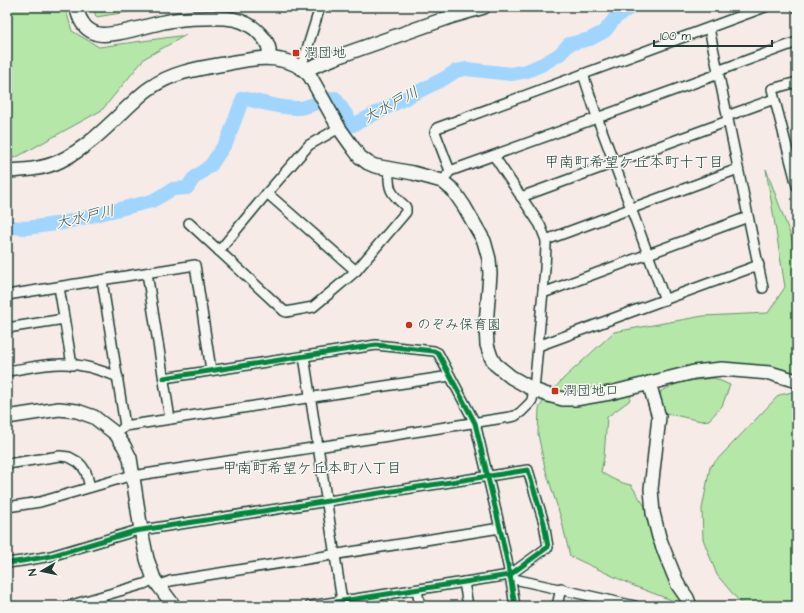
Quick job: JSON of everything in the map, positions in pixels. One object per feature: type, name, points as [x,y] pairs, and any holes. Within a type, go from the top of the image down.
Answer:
[{"type":"main road","points":[[77,7],[84,25],[94,33],[100,35],[113,34],[180,19],[218,18],[244,22],[253,27],[265,39],[269,48],[270,58]]},
{"type":"main road","points":[[302,69],[453,16],[484,7]]},
{"type":"main road","points":[[7,172],[39,168],[60,161],[83,147],[149,88],[169,77],[193,69],[249,60],[270,58],[291,62],[310,76],[339,128],[354,150],[368,163],[375,166],[413,173],[446,176],[484,241],[489,259],[490,274],[486,325],[487,345],[495,364],[511,377],[534,390],[563,399],[575,399],[610,393],[694,372],[722,369],[770,373],[797,381]]},
{"type":"main road","points":[[649,383],[659,417],[651,489],[653,513],[659,537],[667,558],[678,585],[687,598],[690,606]]},
{"type":"main road","points":[[7,418],[59,409],[77,411],[94,417],[121,430],[124,446],[130,458],[145,551],[157,582],[174,606]]},
{"type":"street","points":[[302,69],[320,7]]},
{"type":"street","points":[[765,7],[437,128],[435,132],[446,176],[597,117],[712,76],[723,68],[797,42]]},
{"type":"street","points":[[709,28],[763,288]]},
{"type":"street","points":[[583,74],[597,117],[665,300]]},
{"type":"street","points":[[797,82],[772,89],[797,186]]},
{"type":"street","points":[[521,197],[614,163],[774,99]]},
{"type":"street","points":[[218,251],[309,145],[339,128]]},
{"type":"street","points":[[7,507],[40,502],[126,477],[515,416],[521,412],[532,400],[534,390],[547,252],[546,240],[540,225],[494,156]]},
{"type":"street","points":[[189,223],[284,311],[286,312],[313,307],[356,271],[406,212],[405,206],[393,196],[390,189],[388,180],[389,168]]},
{"type":"street","points":[[546,240],[738,169]]},
{"type":"street","points":[[267,193],[356,271]]},
{"type":"street","points":[[543,293],[748,217]]},
{"type":"street","points":[[7,295],[195,265],[211,370]]},
{"type":"street","points":[[538,346],[759,265]]},
{"type":"street","points":[[147,273],[170,419]]},
{"type":"street","points":[[102,280],[118,377],[121,430],[170,419],[450,376]]},
{"type":"street","points":[[60,287],[72,364]]},
{"type":"street","points":[[7,328],[64,319]]},
{"type":"street","points":[[164,378],[376,345],[434,350],[438,353],[474,422],[500,528],[515,606]]},
{"type":"street","points":[[304,356],[327,501],[341,604]]},
{"type":"street","points":[[7,371],[52,364],[72,364],[118,377]]},
{"type":"street","points":[[7,464],[60,456],[69,457],[82,466],[86,472],[90,487]]},
{"type":"street","points":[[7,563],[22,562],[51,556],[141,530],[528,470],[544,523],[548,548],[510,575],[341,604],[310,606]]},
{"type":"street","points":[[68,606],[144,584],[500,528]]},
{"type":"street","points":[[510,575],[514,578],[631,605]]},
{"type":"street","points":[[464,582],[468,606]]},
{"type":"street","points":[[557,606],[561,588]]},
{"type":"street","points":[[418,590],[420,606]]},
{"type":"street","points":[[593,606],[595,596]]},
{"type":"green space","points":[[7,7],[65,7],[72,31],[99,47],[186,35],[145,58],[102,110],[15,158],[7,156]]},
{"type":"green space","points":[[93,7],[178,7],[173,9],[153,8],[96,17]]},
{"type":"green space","points":[[766,169],[797,253],[797,376],[761,366],[636,382],[629,401],[607,417],[604,457],[601,472],[615,480],[631,485],[648,511],[687,606],[634,586],[570,556],[561,518],[545,468],[538,434],[539,408],[563,379],[614,332],[703,316],[768,313],[785,287]]},
{"type":"green space","points":[[714,378],[730,385],[722,406],[709,420],[701,421],[665,413],[659,398],[661,391],[680,382]]},
{"type":"green space","points":[[797,391],[797,471],[795,522],[797,522],[797,606],[743,606],[717,575],[703,539],[702,509],[710,467],[779,395]]},
{"type":"waterway","name":"大水戸川","points":[[7,227],[26,228],[63,223],[152,201],[173,189],[187,188],[193,179],[211,165],[227,141],[243,98],[271,105],[293,108],[308,106],[335,98],[353,125],[456,71],[466,69],[511,74],[527,71],[560,54],[569,44],[590,39],[605,31],[615,18],[631,7]]},
{"type":"cycle path","points":[[164,378],[376,345],[434,351],[438,353],[475,423],[500,528],[515,606]]},
{"type":"cycle path","points":[[7,563],[51,556],[135,531],[528,470],[544,523],[548,547],[510,575],[310,606]]},
{"type":"place","name":"潤団地","points":[[296,53]]},
{"type":"place","name":"のぞみ保育園","points":[[409,325]]},
{"type":"place","name":"潤団地口","points":[[555,391]]},
{"type":"district","name":"甲南町希望ケ丘本町十丁目","points":[[634,162]]},
{"type":"district","name":"甲南町希望ケ丘本町八丁目","points":[[312,468]]}]
